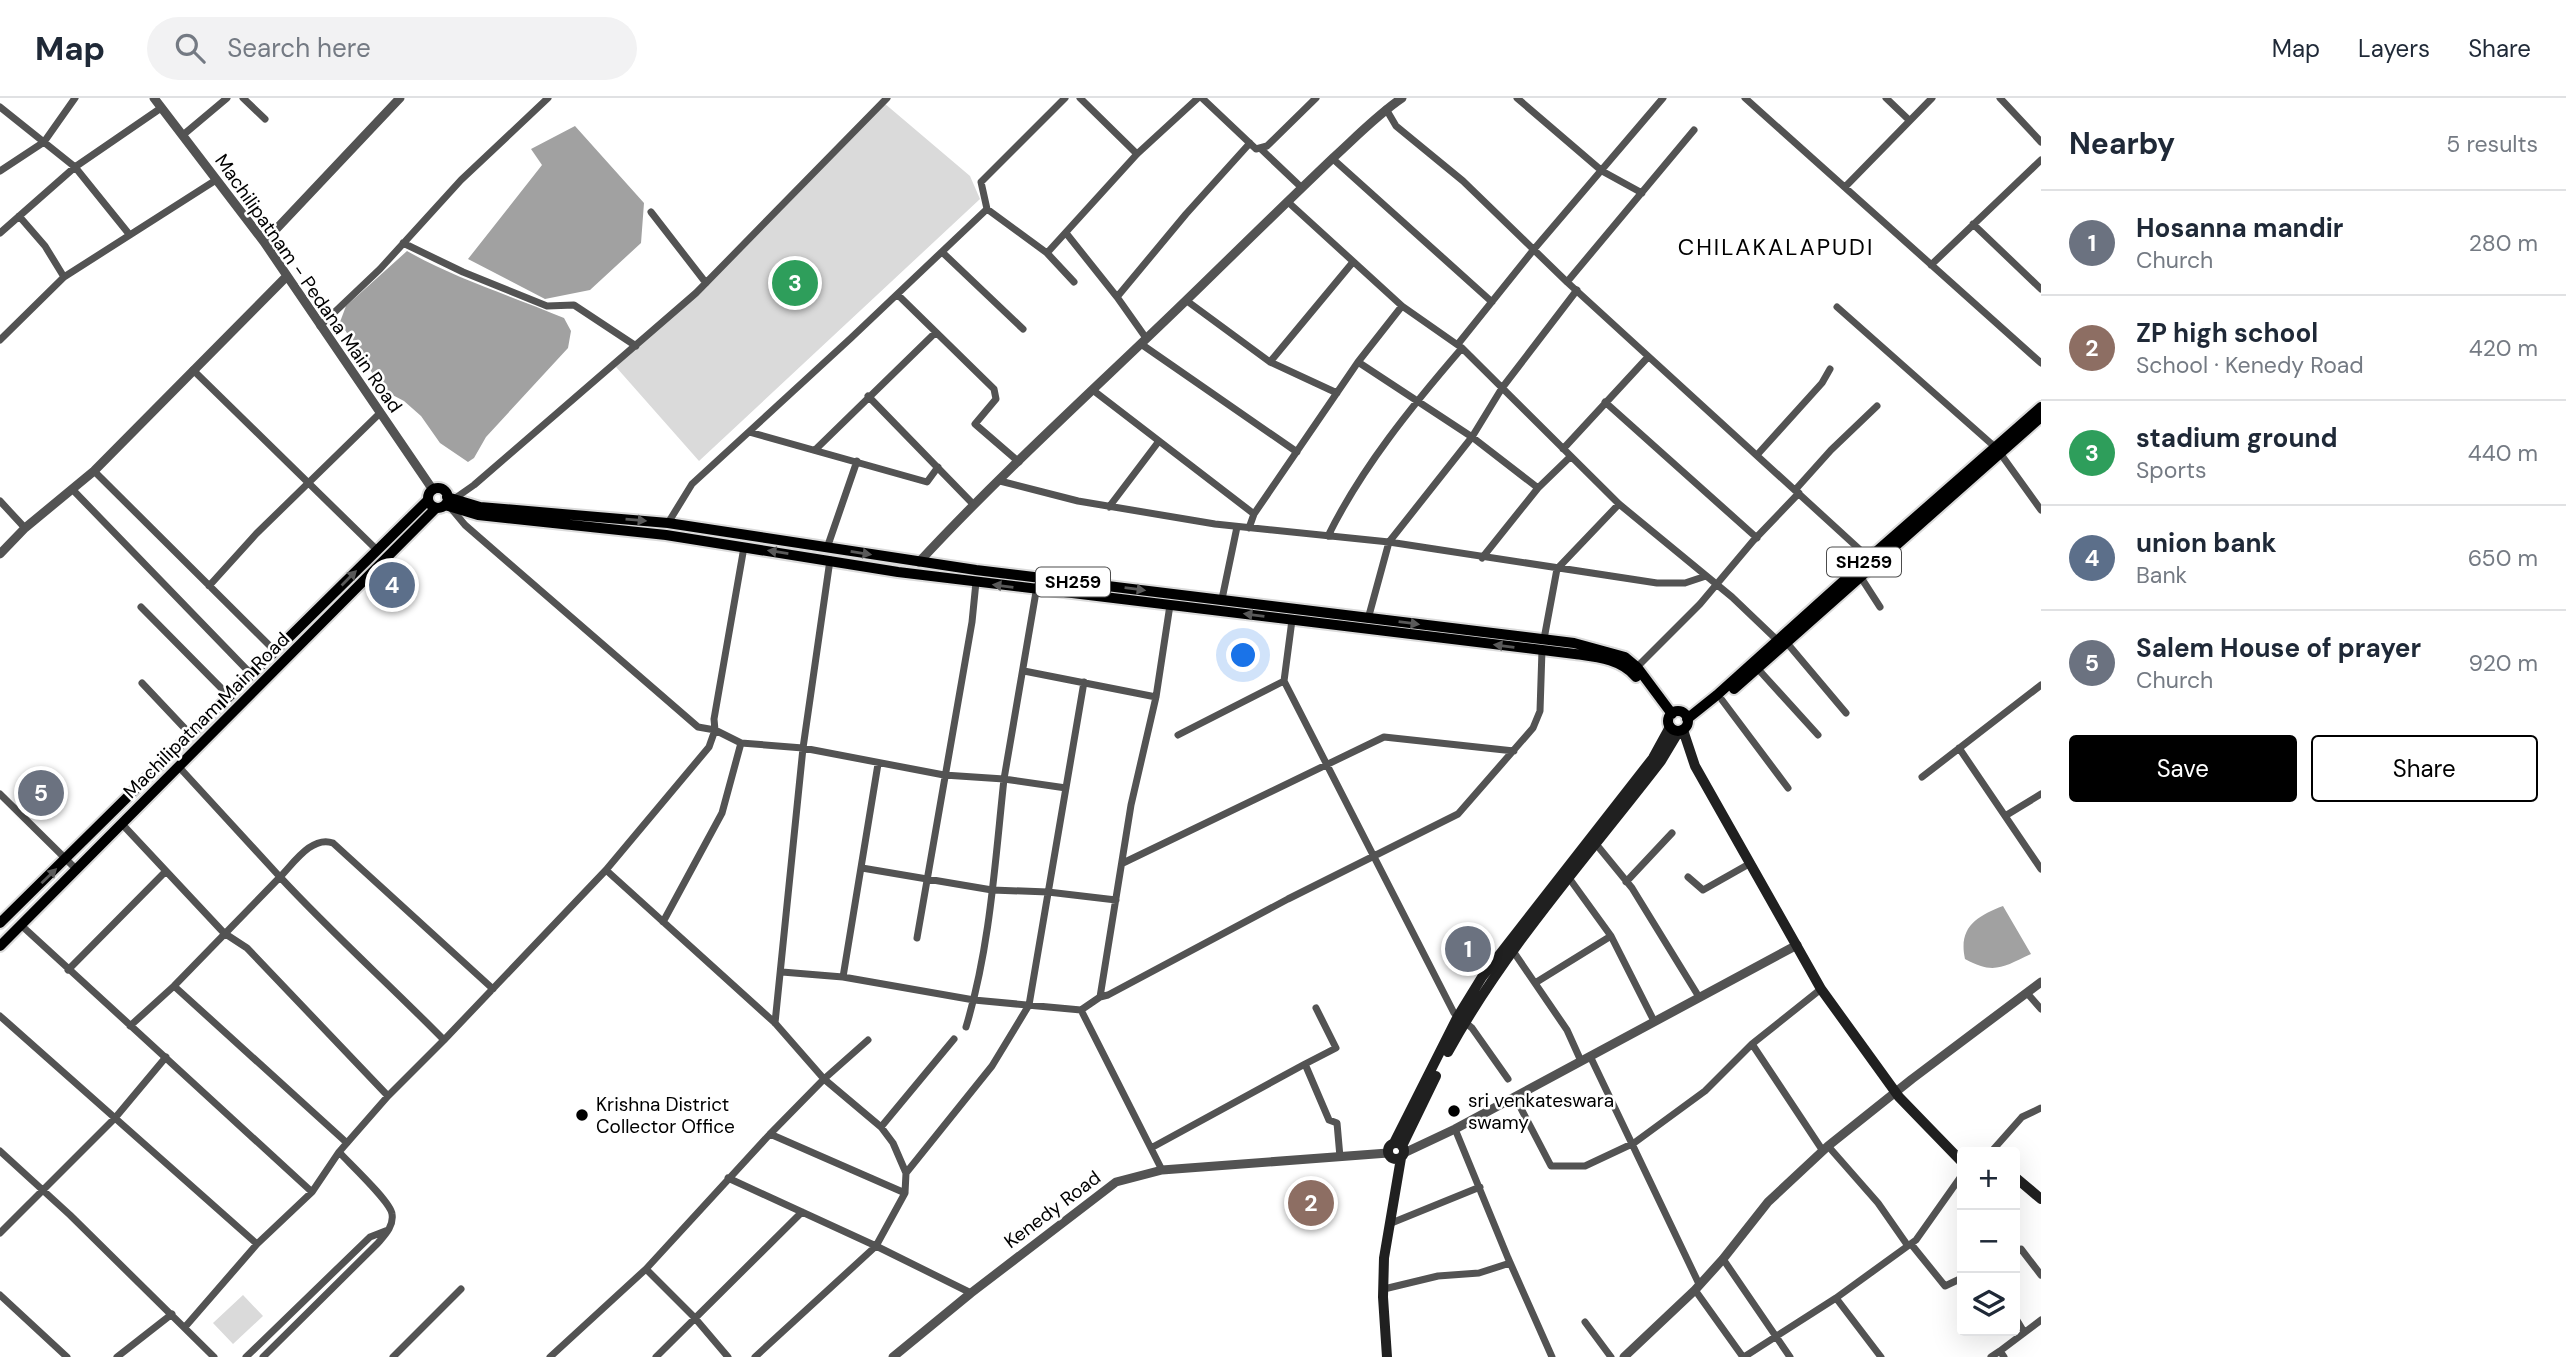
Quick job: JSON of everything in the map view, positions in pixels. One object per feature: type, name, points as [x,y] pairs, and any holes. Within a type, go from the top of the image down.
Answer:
[{"type":"main road","name":"SH259","points":[[1678,723],[1717,695],[1860,577],[2041,407]]},
{"type":"main road","name":"SH259","points":[[1678,723],[1721,700],[1758,669],[1782,641],[1869,558],[1997,450],[2041,417]]},
{"type":"main road","name":"SH259","points":[[442,501],[480,507],[668,523],[919,562],[1222,599],[1543,645],[1598,658],[1629,669],[1678,723]]},
{"type":"main road","name":"SH259","points":[[442,501],[478,515],[666,534],[915,574],[1036,590],[1292,620],[1543,645],[1574,643],[1625,657],[1637,667],[1678,723]]},
{"type":"main road","name":"Machilipatnam Main Road","points":[[0,923],[377,550],[442,501]]},
{"type":"main road","name":"Machilipatnam Main Road","points":[[0,946],[442,501]]},
{"type":"main road","points":[[323,605],[332,613]]},
{"type":"main road","points":[[1461,1019],[1661,761],[1678,723]]},
{"type":"main road","points":[[1678,723],[1695,766],[1821,989],[1896,1093],[1957,1158]]},
{"type":"main road","points":[[1387,1357],[1384,1258],[1398,1150],[1482,977],[1678,723]]},
{"type":"main road","points":[[2020,1181],[2041,1199]]},
{"type":"street","points":[[0,171],[44,142],[75,98]]},
{"type":"street","name":"Machilipatnam - Pedana Main Road","points":[[154,98],[264,242],[379,414],[442,501]]},
{"type":"street","points":[[183,135],[227,98]]},
{"type":"street","points":[[243,98],[265,119]]},
{"type":"street","points":[[264,242],[400,98]]},
{"type":"street","points":[[320,326],[461,180],[548,98]]},
{"type":"street","points":[[887,98],[706,283],[474,485],[442,501],[465,525],[698,727],[715,730],[741,743],[803,748],[944,775],[1003,779],[1066,788]]},
{"type":"street","points":[[1065,98],[981,182],[987,209],[1047,253],[1074,282]]},
{"type":"street","points":[[1080,98],[1137,155]]},
{"type":"street","points":[[1047,253],[1137,155],[1200,98],[1256,149],[1267,146],[1316,98]]},
{"type":"street","points":[[915,574],[919,562],[973,504],[1094,391],[1301,188],[1386,109],[1402,98]]},
{"type":"street","points":[[1517,98],[1602,171],[1642,194]]},
{"type":"street","points":[[1328,536],[1346,498],[1417,400],[1535,248],[1663,98]]},
{"type":"street","points":[[1745,98],[2041,363]]},
{"type":"street","points":[[1886,98],[1909,120]]},
{"type":"street","points":[[1845,187],[1932,98]]},
{"type":"street","points":[[2000,98],[2041,142]]},
{"type":"street","points":[[0,107],[75,167],[129,234]]},
{"type":"street","points":[[0,233],[75,167],[161,108]]},
{"type":"street","points":[[1386,109],[1396,126],[1463,181],[1567,282],[1869,558],[1860,577],[1880,607]]},
{"type":"street","points":[[1567,282],[1694,130]]},
{"type":"street","points":[[1117,297],[1250,143]]},
{"type":"street","points":[[1261,149],[1301,188]]},
{"type":"street","points":[[1333,159],[1492,302]]},
{"type":"street","points":[[1931,265],[2041,160]]},
{"type":"street","points":[[0,340],[64,277],[216,180]]},
{"type":"street","points":[[1288,202],[1402,306],[1460,346],[1619,504],[1782,641],[1846,713]]},
{"type":"street","points":[[668,523],[692,484],[898,295],[987,209]]},
{"type":"street","points":[[651,212],[706,283]]},
{"type":"street","points":[[19,216],[45,246],[64,277]]},
{"type":"street","points":[[1973,224],[2041,289]]},
{"type":"street","points":[[1066,233],[1117,297],[1143,341],[1297,452]]},
{"type":"street","points":[[403,243],[463,272],[547,306],[574,305],[636,346]]},
{"type":"street","points":[[942,252],[1023,329]]},
{"type":"street","points":[[1270,362],[1353,262]]},
{"type":"street","points":[[0,554],[24,528],[94,471],[287,276]]},
{"type":"street","points":[[1368,619],[1389,542],[1472,438],[1502,388],[1577,290]]},
{"type":"street","points":[[898,295],[994,389],[996,398],[975,424],[1019,462]]},
{"type":"street","points":[[1187,300],[1270,362],[1337,393]]},
{"type":"street","points":[[1249,528],[1254,514],[1337,393],[1402,306]]},
{"type":"street","points":[[1837,307],[1997,450],[2041,510]]},
{"type":"street","points":[[815,450],[935,333]]},
{"type":"street","points":[[1563,449],[1648,356]]},
{"type":"street","points":[[1359,362],[1472,438],[1538,488]]},
{"type":"street","points":[[1757,455],[1822,383],[1830,369]]},
{"type":"street","points":[[193,370],[377,550]]},
{"type":"street","points":[[1094,391],[1254,514]]},
{"type":"street","points":[[868,396],[973,504]]},
{"type":"street","points":[[1605,402],[1757,538]]},
{"type":"street","points":[[1637,667],[1717,585],[1831,450],[1877,406]]},
{"type":"street","points":[[209,586],[256,534],[379,414]]},
{"type":"street","points":[[749,432],[928,482],[938,467]]},
{"type":"street","points":[[1108,507],[1159,441]]},
{"type":"street","points":[[1482,558],[1538,488],[1570,457]]},
{"type":"street","points":[[827,548],[857,461]]},
{"type":"street","points":[[94,471],[276,652]]},
{"type":"street","points":[[1000,481],[1078,502],[1237,527],[1389,542],[1668,584],[1685,583],[1706,576]]},
{"type":"street","points":[[72,489],[252,675]]},
{"type":"street","points":[[0,501],[24,528]]},
{"type":"street","points":[[782,971],[843,977],[974,1000],[1080,1010],[1287,899],[1458,814],[1534,728],[1540,711],[1543,645],[1558,569],[1619,504]]},
{"type":"street","points":[[1222,599],[1237,527]]},
{"type":"street","points":[[185,1327],[257,1244],[312,1192],[339,1152],[388,1096],[606,870],[709,747],[715,730],[714,719],[744,547]]},
{"type":"street","points":[[775,1023],[803,748],[830,560]]},
{"type":"street","points":[[966,1027],[974,1000],[992,890],[1003,779],[1024,671],[1036,590],[1041,578]]},
{"type":"street","points":[[917,938],[972,622],[976,582]]},
{"type":"street","points":[[1100,997],[1131,805],[1156,697],[1170,605]]},
{"type":"street","points":[[141,607],[230,697]]},
{"type":"street","points":[[1292,620],[1284,681],[1454,1013],[1508,1079]]},
{"type":"street","points":[[1758,669],[1818,736]]},
{"type":"street","points":[[1024,671],[1156,697]]},
{"type":"street","points":[[1178,735],[1284,681]]},
{"type":"street","points":[[906,1173],[992,1066],[1029,1005],[1084,682]]},
{"type":"street","points":[[142,683],[191,736]]},
{"type":"street","points":[[1922,777],[2041,685]]},
{"type":"street","points":[[1721,700],[1788,788]]},
{"type":"street","points":[[1123,863],[1384,737],[1514,751]]},
{"type":"street","points":[[663,922],[722,813],[741,743]]},
{"type":"street","points":[[1959,748],[2041,869]]},
{"type":"street","points":[[843,977],[878,764]]},
{"type":"street","points":[[179,767],[322,922],[374,968],[444,1040]]},
{"type":"street","points":[[2005,816],[2041,793]]},
{"type":"street","points":[[0,794],[76,870]]},
{"type":"street","points":[[122,824],[224,933],[247,948],[388,1096]]},
{"type":"street","points":[[1626,882],[1672,833]]},
{"type":"street","points":[[130,1026],[174,986],[280,877],[316,843],[325,840],[333,843],[493,989]]},
{"type":"street","points":[[1596,844],[1626,882],[1699,997]]},
{"type":"street","points":[[1688,877],[1703,890],[1719,885],[1749,864]]},
{"type":"street","points":[[862,868],[992,890],[1048,892],[1116,900]]},
{"type":"street","points":[[606,870],[775,1023],[824,1079],[881,1127],[893,1143],[906,1173],[905,1193],[876,1246],[755,1357]]},
{"type":"street","points":[[68,970],[166,871]]},
{"type":"street","points":[[1569,878],[1611,936],[1654,1021]]},
{"type":"street","points":[[22,926],[312,1192]]},
{"type":"street","points":[[1535,983],[1611,936]]},
{"type":"street","points":[[1398,1150],[1455,1129],[1797,945]]},
{"type":"street","points":[[1513,951],[1586,1058],[1634,1143],[1697,1287],[1743,1357],[1836,1298],[1916,1240],[1957,1182]]},
{"type":"street","points":[[1624,1357],[1697,1287],[1768,1202],[1826,1149],[2041,982]]},
{"type":"street","points":[[174,986],[347,1143]]},
{"type":"street","points":[[1515,1097],[1551,1166],[1585,1166],[1634,1143],[1705,1091],[1752,1044],[1821,989]]},
{"type":"street","points":[[2027,993],[2041,1009]]},
{"type":"street","points":[[1151,1148],[1336,1048],[1315,1008]]},
{"type":"street","points":[[1080,1010],[1162,1170]]},
{"type":"street","points":[[0,1016],[257,1244]]},
{"type":"street","points":[[881,1127],[954,1039]]},
{"type":"street","points":[[550,1357],[646,1269],[770,1134],[824,1079],[868,1040]]},
{"type":"street","points":[[1752,1044],[1826,1149],[1878,1203],[1909,1245],[1945,1286],[1957,1280]]},
{"type":"street","points":[[0,1233],[115,1118],[166,1057]]},
{"type":"street","points":[[1305,1064],[1329,1120],[1337,1123],[1340,1157]]},
{"type":"street","points":[[1995,1147],[2022,1117],[2041,1108]]},
{"type":"street","points":[[1455,1129],[1552,1357]]},
{"type":"street","points":[[770,1134],[905,1193]]},
{"type":"street","name":"Kenedy Road","points":[[893,1357],[971,1293],[1116,1182],[1162,1170],[1398,1150]]},
{"type":"street","points":[[0,1151],[214,1357]]},
{"type":"street","points":[[263,1357],[389,1229],[392,1219],[390,1206],[339,1152]]},
{"type":"street","points":[[728,1178],[971,1293]]},
{"type":"street","points":[[1389,1224],[1480,1187]]},
{"type":"street","points":[[656,1357],[802,1212]]},
{"type":"street","points":[[246,1357],[370,1237],[389,1229]]},
{"type":"street","points":[[2020,1250],[2041,1275]]},
{"type":"street","points":[[1723,1259],[1790,1357]]},
{"type":"street","points":[[1384,1289],[1430,1277],[1493,1270],[1510,1263]]},
{"type":"street","points":[[646,1269],[694,1317],[728,1357]]},
{"type":"street","points":[[393,1357],[461,1289]]},
{"type":"street","points":[[0,1295],[67,1357]]},
{"type":"street","points":[[1836,1298],[1881,1357]]},
{"type":"street","points":[[117,1357],[172,1314]]},
{"type":"street","points":[[1991,1357],[2002,1354],[2024,1332],[2041,1320]]},
{"type":"street","points":[[1585,1322],[1611,1357]]},
{"type":"street","points":[[2020,1325],[2024,1332]]},
{"type":"shaded area","points":[[884,103],[970,176],[980,199],[699,461],[616,367]]},
{"type":"shaded area","points":[[575,126],[644,203],[641,243],[590,290],[545,299],[468,259],[542,165],[531,149]]},
{"type":"shaded area","points":[[407,251],[464,279],[564,318],[571,331],[568,348],[486,437],[474,458],[468,462],[440,443],[421,416],[404,401],[383,390],[340,322],[346,306]]},
{"type":"shaded area","points":[[2003,906],[2031,954],[2013,963],[1991,968],[1965,959],[1964,939],[1972,924],[1985,914]]},
{"type":"shaded area","points":[[243,1295],[263,1316],[233,1344],[213,1323]]},
{"type":"place","name":"stadium ground","points":[[795,283]]},
{"type":"place","name":"union bank","points":[[392,585]]},
{"type":"place","name":"Salem House of prayer","points":[[41,793]]},
{"type":"place","name":"Hosanna mandir","points":[[1468,949]]},
{"type":"place","name":"sri venkateswara swamy","points":[[1454,1111]]},
{"type":"place","name":"Krishna District Collector Office","points":[[582,1115]]},
{"type":"place","name":"ZP high school","points":[[1311,1203]]},
{"type":"district","name":"CHILAKALAPUDI","points":[[1776,247]]}]
